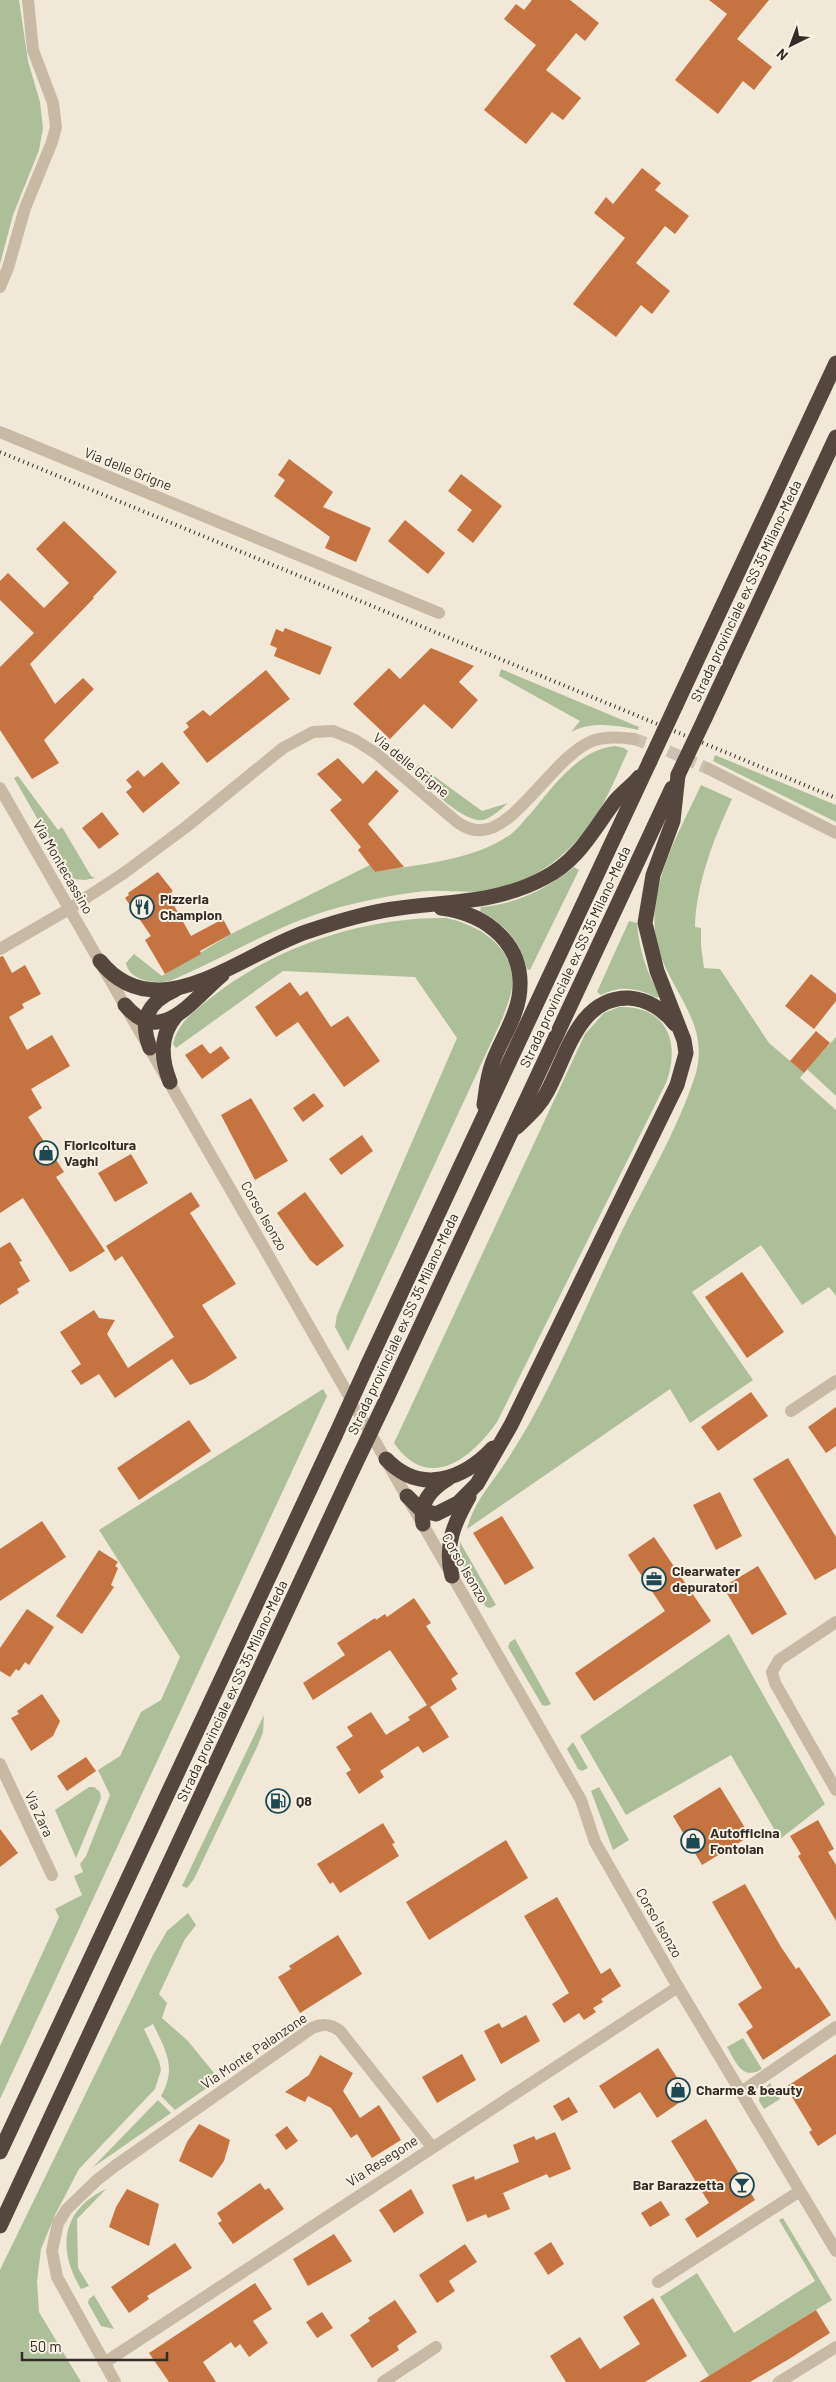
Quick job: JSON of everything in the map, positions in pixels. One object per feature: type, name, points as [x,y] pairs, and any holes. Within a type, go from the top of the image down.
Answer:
[{"type":"highway","name":"Strada provinciale ex SS 35 Milano-Meda","points":[[0,2152],[836,363]]},
{"type":"highway","name":"Strada provinciale ex SS 35 Milano-Meda","points":[[0,2226],[836,437]]},
{"type":"highway","points":[[150,1048],[145,1030],[145,1022],[151,1008],[157,1001],[188,984],[239,963],[264,949],[307,932],[368,913],[497,897],[546,878],[568,861],[591,837],[615,801],[636,780],[650,761]]},
{"type":"highway","points":[[452,1576],[448,1552],[450,1540],[461,1512],[511,1425],[677,1086],[686,1053],[684,1040],[657,971],[645,924],[653,875],[673,821],[678,774]]},
{"type":"highway","points":[[414,906],[443,908],[480,920],[503,936],[511,947],[517,961],[520,977],[519,997],[514,1016],[490,1070],[478,1129]]},
{"type":"highway","points":[[100,961],[112,975],[130,986],[159,990],[188,984]]},
{"type":"highway","points":[[170,1082],[165,1068],[163,1046],[168,1027],[177,1015],[209,986],[239,963]]},
{"type":"highway","points":[[507,1140],[539,1105],[578,1028],[588,1015],[600,1005],[620,998],[642,1000],[665,1013],[678,1028],[684,1040]]},
{"type":"highway","points":[[125,1005],[131,1013],[145,1022],[156,1024],[165,1022],[177,1015]]},
{"type":"highway","points":[[422,1517],[422,1504],[432,1490],[450,1477],[470,1468],[483,1458],[511,1425]]},
{"type":"highway","points":[[386,1458],[402,1472],[414,1477],[428,1480],[450,1477]]},
{"type":"highway","points":[[422,1517],[446,1510],[466,1496],[477,1484]]},
{"type":"highway","points":[[407,1496],[422,1517]]},
{"type":"street","points":[[0,287],[8,268],[25,208],[50,149],[56,127],[53,103],[41,76],[34,50],[28,0]]},
{"type":"street","name":"Via delle Grigne","points":[[0,432],[440,614]]},
{"type":"street","name":"Via delle Grigne","points":[[0,949],[69,909],[124,873],[186,827],[282,748],[313,732],[333,731],[355,740],[377,754],[457,822],[472,830],[491,828],[509,816],[563,761],[584,745],[607,738],[634,739]]},
{"type":"street","points":[[708,769],[836,833]]},
{"type":"street","name":"Via Montecassino","points":[[0,788],[100,961]]},
{"type":"street","name":"Corso Isonzo","points":[[100,961],[407,1496]]},
{"type":"street","points":[[791,1411],[836,1381]]},
{"type":"street","name":"Corso Isonzo","points":[[422,1517],[452,1576],[581,1800],[595,1842],[678,1987],[836,2251]]},
{"type":"street","points":[[836,1622],[779,1660],[772,1672],[775,1683],[836,1790]]},
{"type":"street","name":"Via Zara","points":[[0,1764],[6,1791],[52,1876]]},
{"type":"street","name":"Via Resegone","points":[[104,2363],[678,1987]]},
{"type":"street","name":"Via Monte Palanzone","points":[[115,2382],[57,2277],[52,2250],[58,2223],[67,2209],[96,2180],[312,2028],[326,2024],[334,2026],[340,2031],[432,2147]]},
{"type":"street","points":[[741,2092],[836,2027]]},
{"type":"street","points":[[658,2282],[800,2191]]},
{"type":"street","points":[[383,2382],[436,2347]]},
{"type":"street","points":[[779,2382],[836,2347]]},
{"type":"green space","points":[[0,0],[19,0],[28,61],[40,102],[43,128],[39,150],[13,215],[0,264]]},
{"type":"green space","points":[[501,669],[639,727],[638,730],[595,725],[571,732],[580,721],[499,676]]},
{"type":"green space","points":[[615,746],[628,751],[594,819],[573,845],[561,856],[548,866],[518,882],[503,888],[487,891],[426,891],[340,907],[274,931],[170,981],[144,980],[132,974],[128,969],[126,963],[134,954],[162,976],[231,934],[370,865],[375,872],[427,864],[479,851],[495,844],[516,830],[567,771],[578,762],[590,754]]},
{"type":"green space","points":[[715,755],[836,805],[836,822],[713,761]]},
{"type":"green space","points":[[408,762],[415,768],[419,765],[482,811],[508,803],[496,813],[483,820],[464,815],[441,799]]},
{"type":"green space","points":[[18,776],[58,830],[62,827],[91,876],[95,878],[85,880],[72,879],[14,778]]},
{"type":"green space","points":[[701,785],[732,799],[707,862],[696,911],[695,927],[701,928],[704,968],[720,969],[769,1043],[804,1073],[800,1078],[836,1110],[836,1296],[829,1287],[802,1305],[761,1245],[692,1292],[753,1380],[690,1423],[670,1389],[467,1529],[477,1505],[529,1424],[553,1377],[620,1235],[669,1139],[694,1079],[699,1058],[698,1038],[685,1004],[659,952],[655,932],[655,913],[657,894],[668,856]]},
{"type":"green space","points":[[574,867],[579,870],[530,970],[527,969],[516,942],[504,928],[480,911],[481,907],[519,899],[542,889]]},
{"type":"green space","points":[[446,918],[471,926],[483,933],[502,950],[512,973],[510,998],[503,1017],[348,1351],[335,1327],[337,1315],[457,1038],[415,977],[283,971],[176,1048],[173,1044],[182,1024],[208,1000],[233,981],[290,950],[351,930],[383,923]]},
{"type":"green space","points":[[629,921],[637,923],[644,961],[660,996],[657,998],[629,989],[616,990],[601,995],[597,992]]},
{"type":"green space","points":[[619,1007],[635,1008],[649,1012],[666,1029],[672,1054],[666,1083],[497,1422],[487,1436],[462,1458],[448,1465],[435,1468],[421,1466],[407,1458],[394,1443],[585,1034],[604,1013]]},
{"type":"green space","points":[[836,1037],[836,1096],[807,1069]]},
{"type":"green space","points":[[323,1389],[327,1396],[0,2099],[0,2046],[59,1917],[55,1909],[82,1895],[74,1876],[83,1872],[80,1864],[86,1856],[110,1795],[98,1770],[120,1756],[141,1712],[161,1700],[180,1657],[99,1530]]},
{"type":"green space","points":[[460,1542],[496,1605],[490,1608],[486,1607],[472,1584],[461,1559]]},
{"type":"green space","points":[[729,1634],[825,1804],[780,1839],[731,1755],[626,1815],[580,1736]]},
{"type":"green space","points":[[515,1639],[551,1704],[542,1705],[508,1647],[510,1642]]},
{"type":"green space","points":[[264,1715],[263,1732],[258,1745],[194,1879],[187,1888],[182,1886]]},
{"type":"green space","points":[[573,1742],[588,1768],[582,1771],[578,1769],[567,1749]]},
{"type":"green space","points":[[89,1787],[94,1787],[100,1792],[101,1798],[76,1858],[55,1810]]},
{"type":"green space","points":[[599,1787],[629,1840],[613,1850],[591,1791]]},
{"type":"green space","points":[[188,1913],[196,1925],[185,1939],[159,1994],[167,2003],[162,2018],[188,2041],[214,2073],[211,2085],[175,2110],[161,2096],[166,2086],[169,2068],[162,2043],[153,2024],[144,2029],[159,2061],[161,2070],[155,2089],[79,2169],[55,2215],[41,2249],[37,2281],[39,2312],[81,2382],[0,2382],[0,2270],[153,1955],[167,1931]]},
{"type":"green space","points":[[743,2038],[762,2069],[749,2073],[740,2068],[733,2058],[727,2047]]},
{"type":"green space","points":[[770,2083],[780,2099],[764,2109],[759,2101],[760,2093]]},
{"type":"green space","points":[[158,2100],[171,2113],[92,2168]]},
{"type":"green space","points":[[106,2189],[77,2219],[78,2268],[89,2286],[81,2289],[68,2260],[66,2246],[68,2232],[72,2220],[80,2208],[91,2198]]},
{"type":"green space","points":[[783,2218],[832,2300],[709,2376],[660,2297],[697,2273],[734,2333],[815,2281],[779,2220]]},
{"type":"green space","points":[[94,2295],[114,2329],[101,2326],[88,2303],[89,2299]]},
{"type":"building","points":[[532,0],[570,0],[599,23],[585,41],[576,33],[546,70],[581,98],[563,120],[552,112],[526,144],[484,110],[536,45],[504,19],[516,4],[524,10]]},
{"type":"building","points":[[709,0],[769,0],[737,39],[772,67],[754,90],[743,81],[718,114],[675,80],[727,14]]},
{"type":"building","points":[[642,168],[661,183],[655,190],[689,216],[675,234],[665,226],[636,263],[670,291],[652,314],[641,305],[616,337],[573,304],[625,238],[594,213],[606,197],[613,204]]},
{"type":"building","points":[[289,459],[333,492],[323,507],[371,528],[356,562],[325,548],[330,537],[274,496],[285,480],[278,475]]},
{"type":"building","points":[[461,474],[502,506],[473,543],[457,530],[472,510],[448,491]]},
{"type":"building","points":[[405,520],[445,553],[428,574],[388,541]]},
{"type":"building","points":[[64,521],[117,572],[30,664],[55,704],[83,678],[94,689],[44,740],[59,763],[32,779],[0,730],[0,667],[34,633],[0,600],[0,581],[8,573],[44,608],[69,583],[36,549]]},
{"type":"building","points":[[285,628],[332,647],[320,675],[274,656],[277,648],[270,645],[276,629],[283,632]]},
{"type":"building","points":[[431,648],[474,666],[459,682],[478,700],[452,729],[424,704],[390,739],[353,704],[389,668],[400,679]]},
{"type":"building","points":[[266,670],[290,699],[207,763],[183,732],[189,727],[186,723],[203,710],[210,716]]},
{"type":"building","points":[[338,758],[363,784],[376,770],[399,791],[368,824],[404,867],[375,872],[358,850],[361,847],[330,810],[342,800],[317,774]]},
{"type":"building","points":[[162,762],[180,783],[143,813],[126,792],[132,787],[126,780],[138,770],[144,777]]},
{"type":"building","points":[[102,812],[119,834],[99,849],[82,828]]},
{"type":"building","points":[[158,872],[173,891],[171,892],[176,899],[172,902],[191,936],[223,919],[231,934],[200,951],[201,954],[165,974],[145,940],[151,936],[125,898],[129,895],[128,893]]},
{"type":"building","points":[[3,956],[12,973],[25,965],[41,994],[22,1004],[24,1008],[9,1017],[27,1050],[52,1035],[70,1066],[31,1089],[42,1108],[28,1117],[64,1172],[56,1177],[105,1251],[70,1272],[23,1198],[0,1213],[0,957]]},
{"type":"building","points":[[811,974],[836,994],[836,1001],[814,1029],[785,1006]]},
{"type":"building","points":[[290,982],[300,996],[307,991],[331,1027],[348,1016],[380,1061],[344,1087],[298,1022],[276,1037],[255,1007]]},
{"type":"building","points":[[816,1031],[830,1043],[804,1073],[790,1061]]},
{"type":"building","points":[[202,1044],[210,1054],[221,1046],[230,1058],[202,1079],[185,1055]]},
{"type":"building","points":[[314,1093],[324,1106],[303,1122],[293,1108]]},
{"type":"building","points":[[251,1098],[288,1161],[255,1180],[221,1115]]},
{"type":"building","points":[[362,1135],[373,1151],[341,1175],[329,1159]]},
{"type":"building","points":[[131,1154],[148,1183],[115,1202],[98,1173]]},
{"type":"building","points":[[191,1192],[200,1206],[190,1213],[236,1284],[202,1305],[237,1358],[204,1379],[190,1385],[172,1359],[115,1398],[99,1374],[81,1385],[71,1371],[81,1364],[60,1332],[94,1310],[99,1318],[115,1320],[107,1334],[128,1368],[174,1337],[122,1256],[115,1261],[106,1246]]},
{"type":"building","points":[[305,1192],[344,1246],[317,1266],[310,1260],[277,1213]]},
{"type":"building","points":[[10,1242],[22,1261],[19,1262],[30,1281],[17,1289],[19,1293],[0,1305],[0,1248]]},
{"type":"building","points":[[742,1272],[784,1332],[747,1358],[705,1297]]},
{"type":"building","points":[[751,1392],[768,1416],[718,1451],[701,1427]]},
{"type":"building","points":[[836,1407],[836,1446],[826,1453],[808,1427]]},
{"type":"building","points":[[189,1420],[211,1451],[139,1500],[117,1468]]},
{"type":"building","points":[[788,1458],[836,1537],[836,1568],[815,1580],[753,1479]]},
{"type":"building","points":[[720,1492],[742,1536],[716,1550],[693,1505]]},
{"type":"building","points":[[502,1516],[534,1568],[505,1585],[473,1533]]},
{"type":"building","points":[[42,1521],[66,1557],[0,1601],[0,1549]]},
{"type":"building","points":[[654,1537],[711,1621],[594,1701],[575,1673],[665,1611],[628,1555]]},
{"type":"building","points":[[99,1550],[118,1562],[115,1566],[118,1568],[111,1585],[114,1587],[82,1634],[56,1616]]},
{"type":"building","points":[[758,1566],[787,1614],[752,1635],[723,1587]]},
{"type":"building","points":[[414,1598],[431,1623],[426,1626],[458,1674],[451,1679],[457,1689],[430,1707],[449,1737],[423,1753],[418,1746],[380,1771],[384,1777],[359,1794],[346,1773],[351,1770],[336,1747],[353,1736],[347,1727],[371,1712],[386,1735],[410,1720],[408,1717],[427,1705],[390,1650],[313,1700],[303,1683],[345,1655],[337,1643],[375,1618],[376,1620],[385,1614],[387,1617]]},
{"type":"building","points":[[27,1609],[54,1627],[29,1665],[25,1662],[19,1671],[16,1669],[10,1677],[0,1671],[0,1648]]},
{"type":"building","points":[[42,1694],[60,1721],[53,1736],[31,1751],[11,1718],[19,1714],[17,1711]]},
{"type":"building","points":[[86,1757],[96,1771],[67,1791],[57,1776]]},
{"type":"building","points":[[720,1787],[750,1836],[702,1865],[673,1816]]},
{"type":"building","points":[[818,1820],[834,1849],[828,1852],[836,1865],[836,1921],[798,1856],[801,1854],[790,1836]]},
{"type":"building","points":[[383,1823],[395,1843],[392,1844],[399,1856],[340,1893],[333,1882],[330,1884],[317,1864]]},
{"type":"building","points":[[0,1829],[18,1853],[0,1867]]},
{"type":"building","points":[[506,1840],[528,1878],[429,1940],[406,1902]]},
{"type":"building","points":[[745,1884],[781,1947],[796,1969],[799,1967],[831,2015],[763,2060],[746,2032],[753,2027],[738,2004],[762,1988],[712,1902]]},
{"type":"building","points":[[557,1897],[601,1974],[610,1968],[621,1986],[601,1999],[603,2002],[593,2008],[596,2012],[584,2020],[579,2013],[564,2023],[552,2004],[569,1993],[524,1916]]},
{"type":"building","points":[[338,1935],[362,1974],[300,2013],[278,1977],[291,1969],[289,1966]]},
{"type":"building","points":[[526,2015],[540,2041],[501,2064],[484,2031],[499,2023],[502,2028]]},
{"type":"building","points":[[658,2048],[689,2096],[657,2118],[640,2092],[614,2109],[599,2086]]},
{"type":"building","points":[[462,2054],[476,2080],[437,2103],[422,2077]]},
{"type":"building","points":[[836,2054],[836,2134],[818,2146],[809,2132],[812,2130],[786,2087]]},
{"type":"building","points":[[320,2055],[353,2073],[343,2091],[360,2118],[379,2105],[401,2140],[372,2158],[357,2134],[351,2138],[331,2108],[308,2096],[305,2102],[285,2092],[309,2075]]},
{"type":"building","points":[[569,2097],[578,2112],[562,2121],[553,2106]]},
{"type":"building","points":[[706,2119],[755,2200],[697,2238],[685,2219],[709,2203],[671,2141]]},
{"type":"building","points":[[199,2124],[230,2140],[224,2161],[212,2178],[179,2161],[187,2142]]},
{"type":"building","points":[[287,2126],[298,2141],[286,2150],[275,2135]]},
{"type":"building","points":[[555,2132],[571,2169],[549,2178],[547,2174],[503,2193],[510,2209],[488,2218],[486,2214],[467,2222],[452,2185],[474,2176],[475,2180],[519,2162],[513,2145],[534,2136],[536,2140]]},
{"type":"building","points":[[260,2183],[265,2190],[269,2188],[284,2209],[233,2244],[218,2223],[222,2221],[217,2213]]},
{"type":"building","points":[[127,2189],[159,2204],[149,2246],[109,2227],[116,2207]]},
{"type":"building","points":[[411,2189],[424,2213],[394,2233],[379,2210]]},
{"type":"building","points":[[661,2201],[670,2215],[650,2227],[641,2213]]},
{"type":"building","points":[[334,2234],[352,2261],[308,2286],[293,2259]]},
{"type":"building","points":[[551,2242],[564,2264],[548,2275],[534,2253]]},
{"type":"building","points":[[175,2243],[192,2268],[147,2296],[149,2299],[129,2313],[111,2287]]},
{"type":"building","points":[[465,2244],[477,2262],[449,2281],[455,2291],[437,2303],[419,2275]]},
{"type":"building","points":[[255,2283],[272,2309],[253,2321],[268,2343],[249,2357],[240,2344],[235,2348],[231,2342],[203,2362],[216,2382],[169,2382],[149,2353]]},
{"type":"building","points":[[653,2298],[687,2356],[645,2382],[566,2382],[550,2356],[580,2337],[600,2369],[640,2344],[623,2317]]},
{"type":"building","points":[[395,2300],[417,2332],[397,2346],[399,2350],[372,2368],[350,2335],[370,2321],[368,2318]]},
{"type":"building","points":[[816,2310],[830,2333],[789,2359],[750,2382],[699,2382]]},
{"type":"building","points":[[322,2312],[333,2328],[317,2338],[306,2322]]},
{"type":"tunnel","points":[[634,739],[666,750],[709,769]]},
{"type":"railway","points":[[0,452],[836,798]]},
{"type":"place","name":"Pizzeria Champion","points":[[142,907]]},
{"type":"place","name":"Floricoltura Vaghi","points":[[46,1153]]},
{"type":"place","name":"Clearwater depuratori","points":[[654,1579]]},
{"type":"place","name":"Q8","points":[[278,1801]]},
{"type":"place","name":"Autofficina Fontolan","points":[[693,1841]]},
{"type":"place","name":"Charme & beauty","points":[[678,2090]]},
{"type":"place","name":"Bar Barazzetta","points":[[742,2185]]}]
